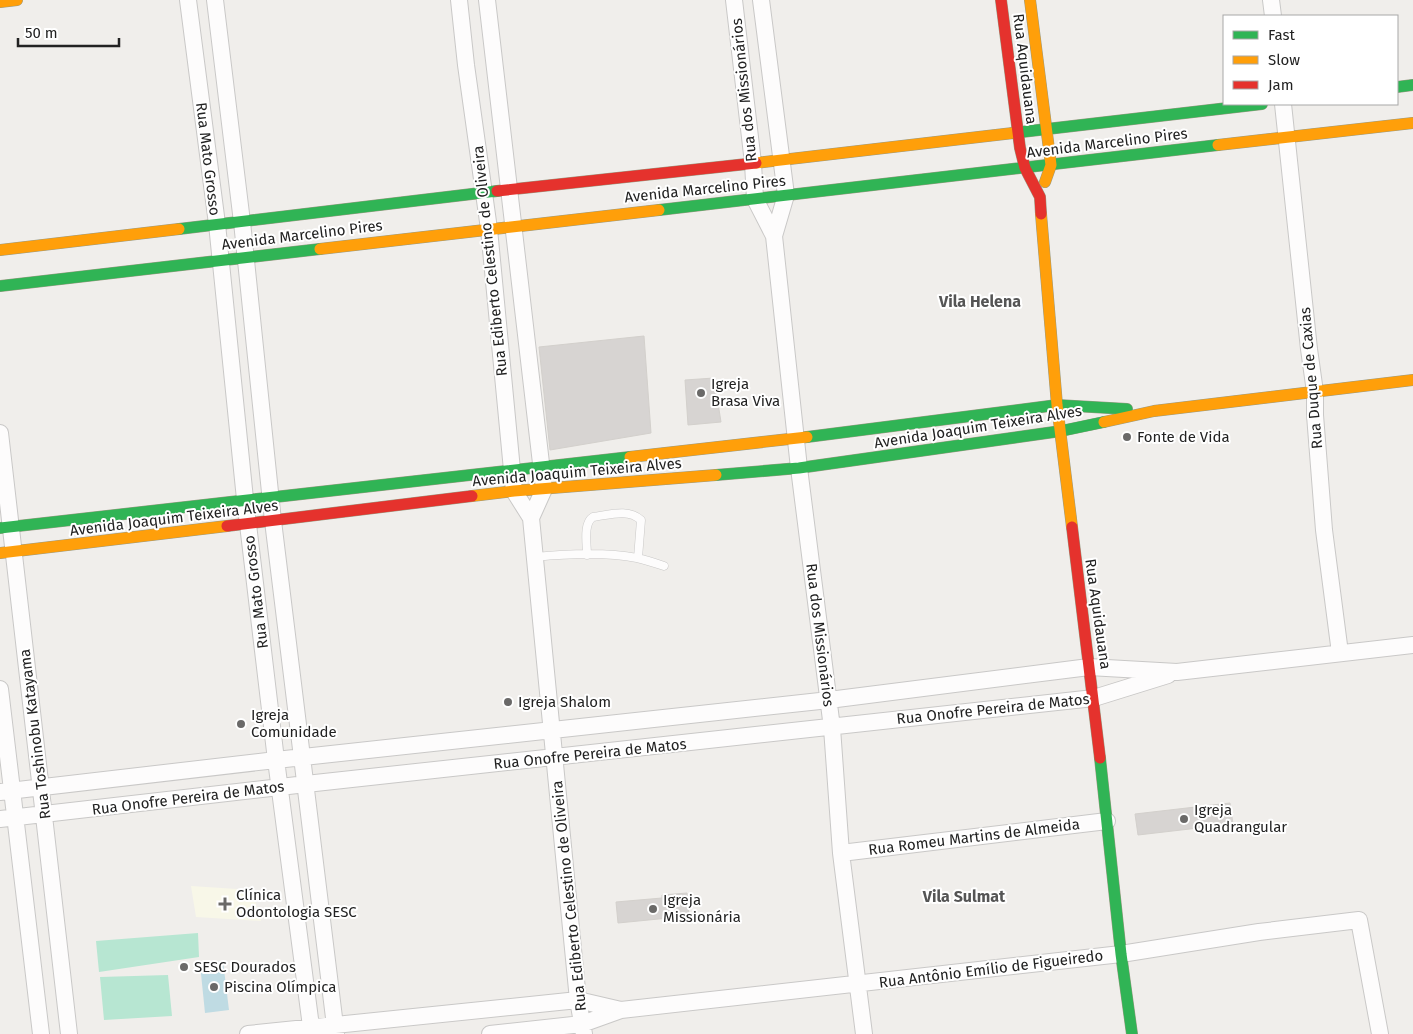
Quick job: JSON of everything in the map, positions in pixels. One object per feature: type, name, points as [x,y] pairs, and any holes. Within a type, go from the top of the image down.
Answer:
[{"type":"main road","points":[[0,2],[17,0]]},
{"type":"main road","name":"Rua Aquidauana","points":[[1016,6],[1046,128],[1051,166],[1040,197]]},
{"type":"main road","name":"Rua Aquidauana","points":[[1016,6],[1018,132],[1025,168],[1040,197],[1057,405],[1094,698],[1132,1034]]},
{"type":"main road","points":[[1398,87],[1413,85]]},
{"type":"main road","name":"Avenida Marcelino Pires","points":[[0,250],[484,192],[1253,105]]},
{"type":"main road","name":"Avenida Marcelino Pires","points":[[0,286],[1413,123]]},
{"type":"main road","name":"Avenida Joaquim Teixeira Alves","points":[[7,552],[514,491],[799,468],[1060,431],[1154,411],[1413,380]]},
{"type":"main road","name":"Avenida Joaquim Teixeira Alves","points":[[5,527],[796,438],[1057,405],[1154,411]]},
{"type":"street","name":"Rua Mato Grosso","points":[[188,0],[216,224],[245,499],[276,760],[312,1030]]},
{"type":"street","name":"Rua Mato Grosso","points":[[215,0],[242,222],[273,521],[336,1029]]},
{"type":"street","name":"Rua Ediberto Celestino de Oliveira","points":[[459,0],[466,65],[489,229],[514,491],[531,518],[578,1000],[583,1029]]},
{"type":"street","name":"Rua Ediberto Celestino de Oliveira","points":[[487,0],[544,489]]},
{"type":"street","name":"Rua dos Missionários","points":[[734,0],[753,163],[755,199],[774,236],[799,468],[829,700],[841,853],[864,1034]]},
{"type":"street","name":"Rua dos Missionários","points":[[761,0],[780,160],[786,195],[774,236]]},
{"type":"street","points":[[1271,0],[1273,15]]},
{"type":"street","points":[[466,65],[494,62]]},
{"type":"street","name":"Rua Duque de Caxias","points":[[1283,105],[1309,349],[1316,392],[1324,530],[1340,653]]},
{"type":"street","name":"Rua Toshinobu Katayama","points":[[0,433],[7,552],[41,787],[69,1034]]},
{"type":"street","points":[[531,518],[544,489]]},
{"type":"street","name":"Rua Onofre Pereira de Matos","points":[[6,792],[302,757],[829,700],[1089,667],[1177,672],[1413,645]]},
{"type":"street","name":"Rua Onofre Pereira de Matos","points":[[7,818],[1094,698],[1177,672]]},
{"type":"street","name":"Rua Toshinobu Katayama","points":[[0,689],[7,818],[41,1034]]},
{"type":"street","points":[[109,779],[113,806]]},
{"type":"street","name":"Rua Romeu Martins de Almeida","points":[[841,853],[1107,821]]},
{"type":"street","name":"Rua Antônio Emílio de Figueiredo","points":[[248,1034],[336,1029],[578,1000],[621,1010],[1122,954],[1259,932],[1359,920],[1380,1034]]},
{"type":"street","name":"Rua Antônio Emílio de Figueiredo","points":[[490,1034],[583,1029],[621,1010]]},
{"type":"lane","points":[[587,555],[587,525],[589,519],[627,513],[636,515],[641,520],[638,558]]},
{"type":"lane","points":[[535,557],[568,554],[638,558],[664,566]]},
{"type":"shaded area","name":"Clínica Odontologia SESC","points":[[191,886],[252,890],[261,921],[196,917]]},
{"type":"green space","points":[[198,933],[199,957],[99,972],[96,941]]},
{"type":"green space","points":[[168,975],[172,1016],[104,1020],[100,977]]},
{"type":"water","name":"Piscina Olímpica","points":[[223,961],[229,1010],[205,1013],[200,964]]},
{"type":"building","points":[[644,336],[651,433],[550,450],[539,347]]},
{"type":"building","name":"Igreja Brasa Viva","points":[[714,378],[721,422],[688,425],[685,380]]},
{"type":"building","name":"Igreja Quadrangular","points":[[1230,803],[1233,824],[1138,835],[1135,814]]},
{"type":"building","name":"Igreja Missionária","points":[[687,893],[689,916],[618,923],[616,902],[662,898],[662,895]]},
{"type":"traffic: fast","points":[[1398,87],[1413,85]]},
{"type":"traffic: fast","points":[[1013,133],[1253,105]]},
{"type":"traffic: fast","points":[[659,210],[1218,145]]},
{"type":"traffic: fast","points":[[179,229],[497,191]]},
{"type":"traffic: fast","points":[[0,286],[320,249]]},
{"type":"traffic: fast","points":[[807,437],[1057,405],[1127,409]]},
{"type":"traffic: fast","points":[[716,475],[799,468],[1061,431],[1104,422]]},
{"type":"traffic: fast","points":[[0,528],[630,457]]},
{"type":"traffic: fast","points":[[1100,758],[1121,954],[1132,1034]]},
{"type":"traffic: slow","points":[[0,2],[17,0]]},
{"type":"traffic: slow","points":[[1030,0],[1051,165],[1045,182]]},
{"type":"traffic: slow","points":[[1218,145],[1413,123]]},
{"type":"traffic: slow","points":[[756,163],[1013,133]]},
{"type":"traffic: slow","points":[[320,249],[659,210]]},
{"type":"traffic: slow","points":[[1041,214],[1057,405],[1072,527]]},
{"type":"traffic: slow","points":[[0,250],[179,229]]},
{"type":"traffic: slow","points":[[1104,422],[1154,411],[1413,380]]},
{"type":"traffic: slow","points":[[630,457],[807,437]]},
{"type":"traffic: slow","points":[[472,496],[716,475]]},
{"type":"traffic: slow","points":[[0,553],[227,526]]},
{"type":"traffic: jam","points":[[1001,0],[1020,148],[1025,168],[1040,197],[1041,214]]},
{"type":"traffic: jam","points":[[497,191],[756,163]]},
{"type":"traffic: jam","points":[[227,526],[472,496]]},
{"type":"traffic: jam","points":[[1072,527],[1100,758]]},
{"type":"place","name":"Igreja Brasa Viva","points":[[701,393]]},
{"type":"place","name":"Fonte de Vida","points":[[1127,437]]},
{"type":"place","name":"Igreja Shalom","points":[[508,702]]},
{"type":"place","name":"Igreja Comunidade","points":[[241,724]]},
{"type":"place","name":"Igreja Quadrangular","points":[[1184,819]]},
{"type":"place","name":"Clínica Odontologia SESC","points":[[225,904]]},
{"type":"place","name":"Igreja Missionária","points":[[653,909]]},
{"type":"place","name":"SESC Dourados","points":[[184,967]]},
{"type":"place","name":"Piscina Olímpica","points":[[214,987]]},
{"type":"district","name":"Vila Helena","points":[[980,301]]},
{"type":"district","name":"Vila Sulmat","points":[[964,896]]}]
